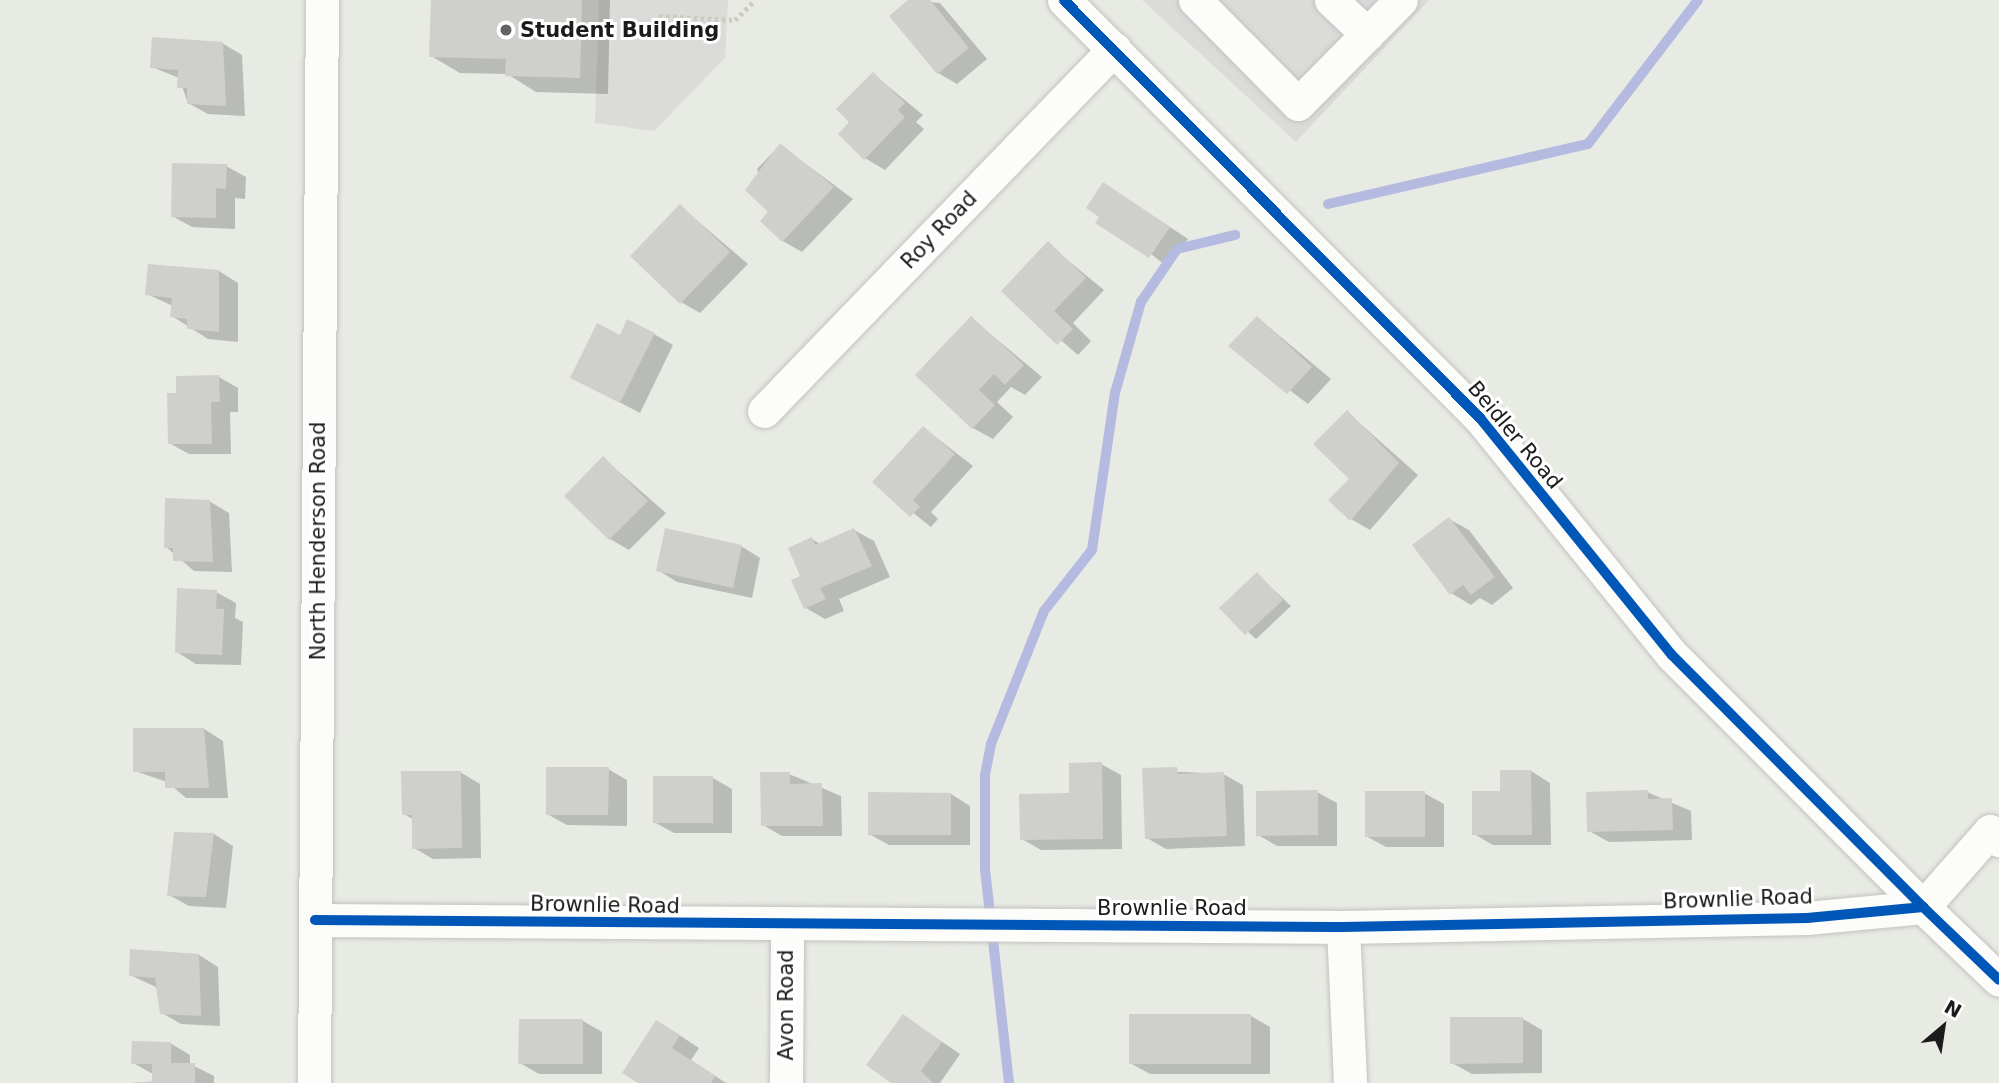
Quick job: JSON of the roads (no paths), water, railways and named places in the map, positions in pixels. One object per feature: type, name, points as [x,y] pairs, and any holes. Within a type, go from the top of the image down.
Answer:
[{"type":"street","name":"North Henderson Road","points":[[314,1083],[322,0]]},
{"type":"street","name":"Beidler Road","points":[[1064,0],[1480,418],[1672,656],[1923,907]]},
{"type":"street","points":[[1195,0],[1298,104],[1401,0]]},
{"type":"street","points":[[1331,0],[1367,34]]},
{"type":"street","name":"Roy Road","points":[[764,411],[1114,49]]},
{"type":"street","points":[[1995,836],[1923,907],[1999,980]]},
{"type":"street","name":"Brownlie Road","points":[[315,920],[787,926],[1343,927],[1807,918],[1923,907]]},
{"type":"street","name":"Avon Road","points":[[786,1083],[787,926]]},
{"type":"street","points":[[1343,927],[1350,1083]]},
{"type":"waterway","points":[[1328,204],[1588,144],[1698,0]]},
{"type":"waterway","points":[[1009,1083],[985,870],[985,775],[991,744],[1044,611],[1092,550],[1115,393],[1141,302],[1177,249],[1235,235]]},
{"type":"place","name":"Student Building","points":[[506,30]]}]
